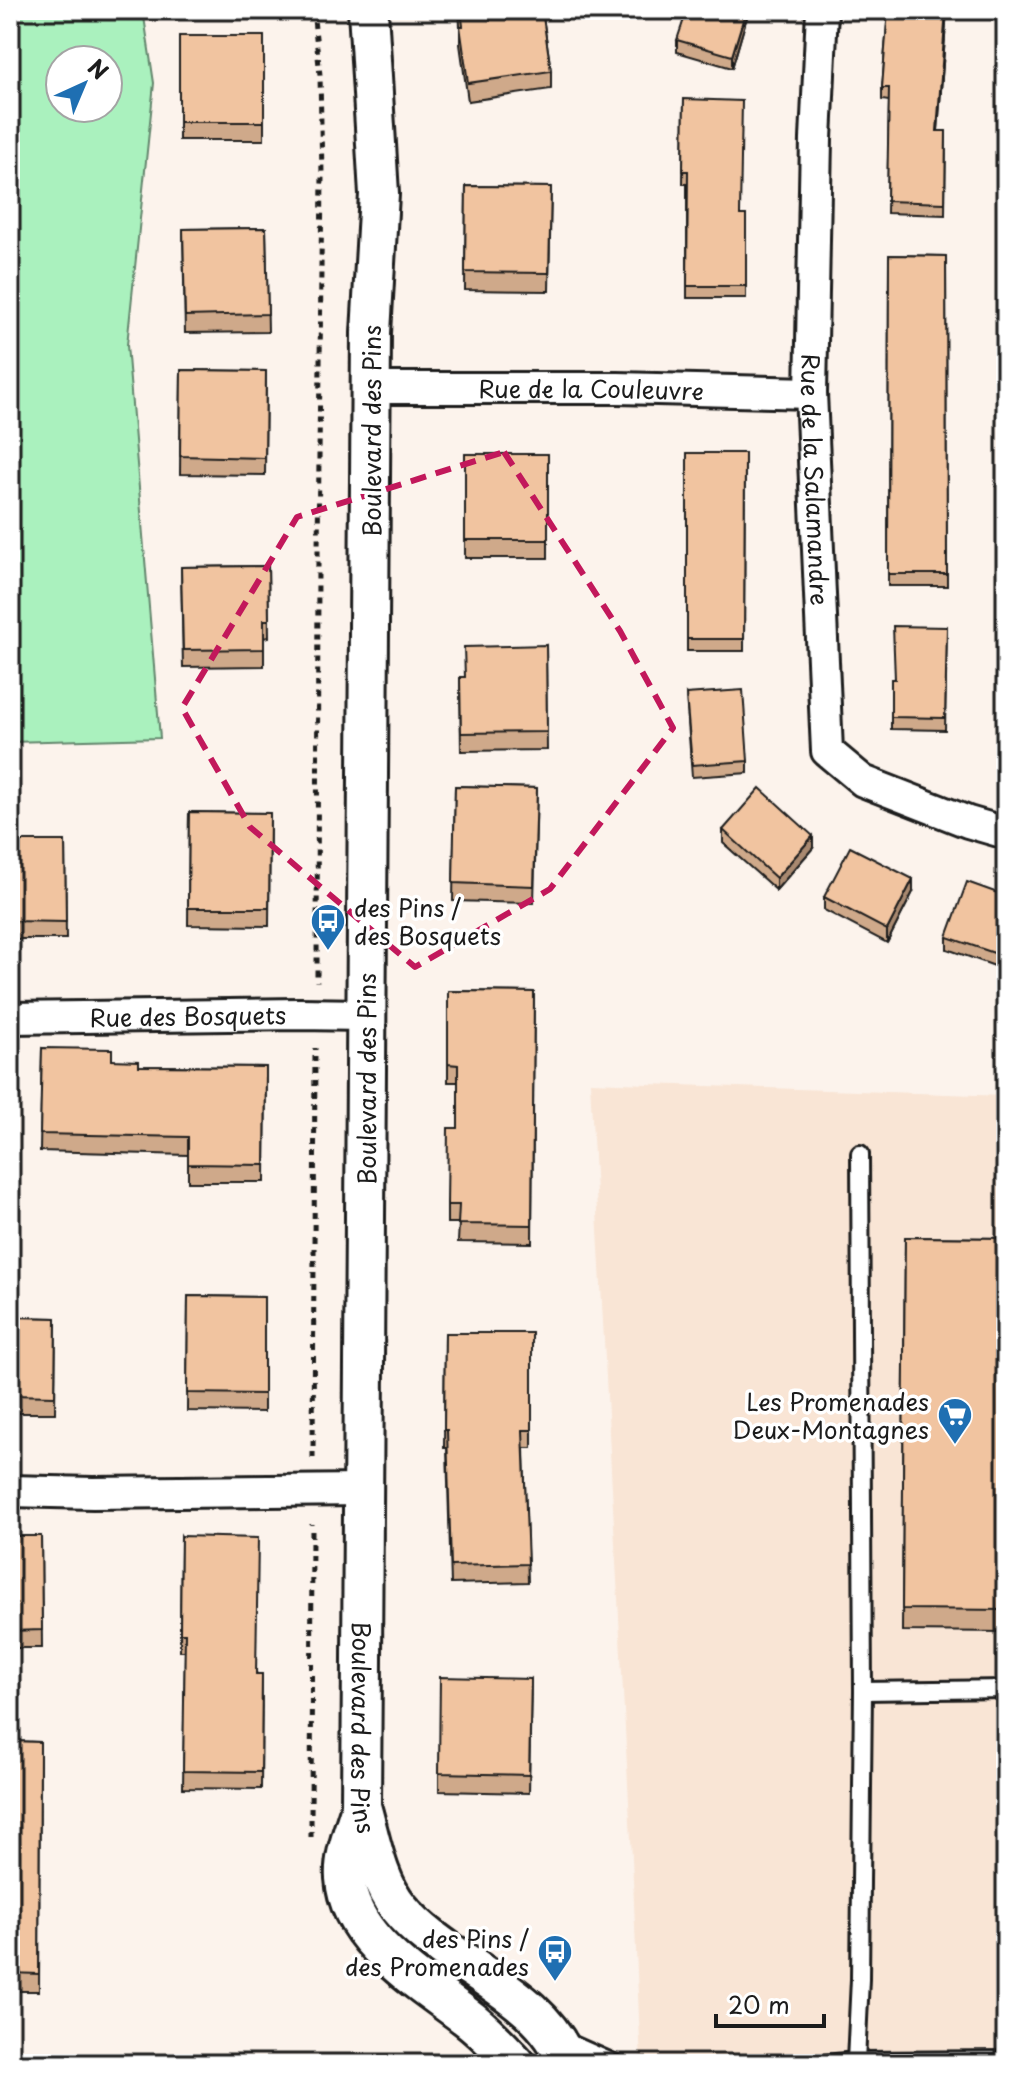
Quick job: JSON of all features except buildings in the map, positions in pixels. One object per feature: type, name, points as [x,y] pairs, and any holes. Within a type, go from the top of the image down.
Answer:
[{"type":"street","name":"Boulevard des Pins","points":[[368,10],[379,194],[371,333],[361,1806],[385,1884],[398,1907],[419,1929],[522,2004],[560,2050]]},
{"type":"street","name":"Rue de la Salamandre","points":[[822,10],[811,393],[827,751],[863,781],[968,822],[1006,833]]},
{"type":"street","name":"Rue de la Couleuvre","points":[[371,388],[618,388],[811,393]]},
{"type":"street","name":"Rue des Bosquets","points":[[10,1018],[365,1015]]},
{"type":"street","points":[[10,1491],[364,1490]]},
{"type":"street","points":[[361,1806],[345,1875],[352,1904],[362,1925],[389,1958],[473,2023],[516,2064]]},
{"type":"lane","points":[[856,2061],[860,1979],[863,1691],[860,1154]]},
{"type":"lane","points":[[863,1691],[1006,1689]]},
{"type":"lane","points":[[560,2050],[616,2064]]},
{"type":"lane","points":[[825,2064],[1006,2060]]},
{"type":"path","name":"Boulevard des Pins","points":[[313,10],[320,75],[323,196],[317,979]]},
{"type":"path","points":[[313,1453],[315,1048]]},
{"type":"highlighted area","points":[[504,452],[620,631],[673,728],[550,889],[415,967],[250,827],[182,708],[297,517]]},
{"type":"shaded area","points":[[590,1082],[1006,1096],[1006,2064],[641,2064]]},
{"type":"green space","points":[[10,10],[143,10],[154,83],[127,345],[160,738],[10,742]]},
{"type":"place","name":"des Pins / des Bosquets","points":[[328,952]]},
{"type":"place","name":"Les Promenades Deux-Montagnes","points":[[955,1446]]},
{"type":"place","name":"des Pins / des Promenades","points":[[555,1983]]}]
